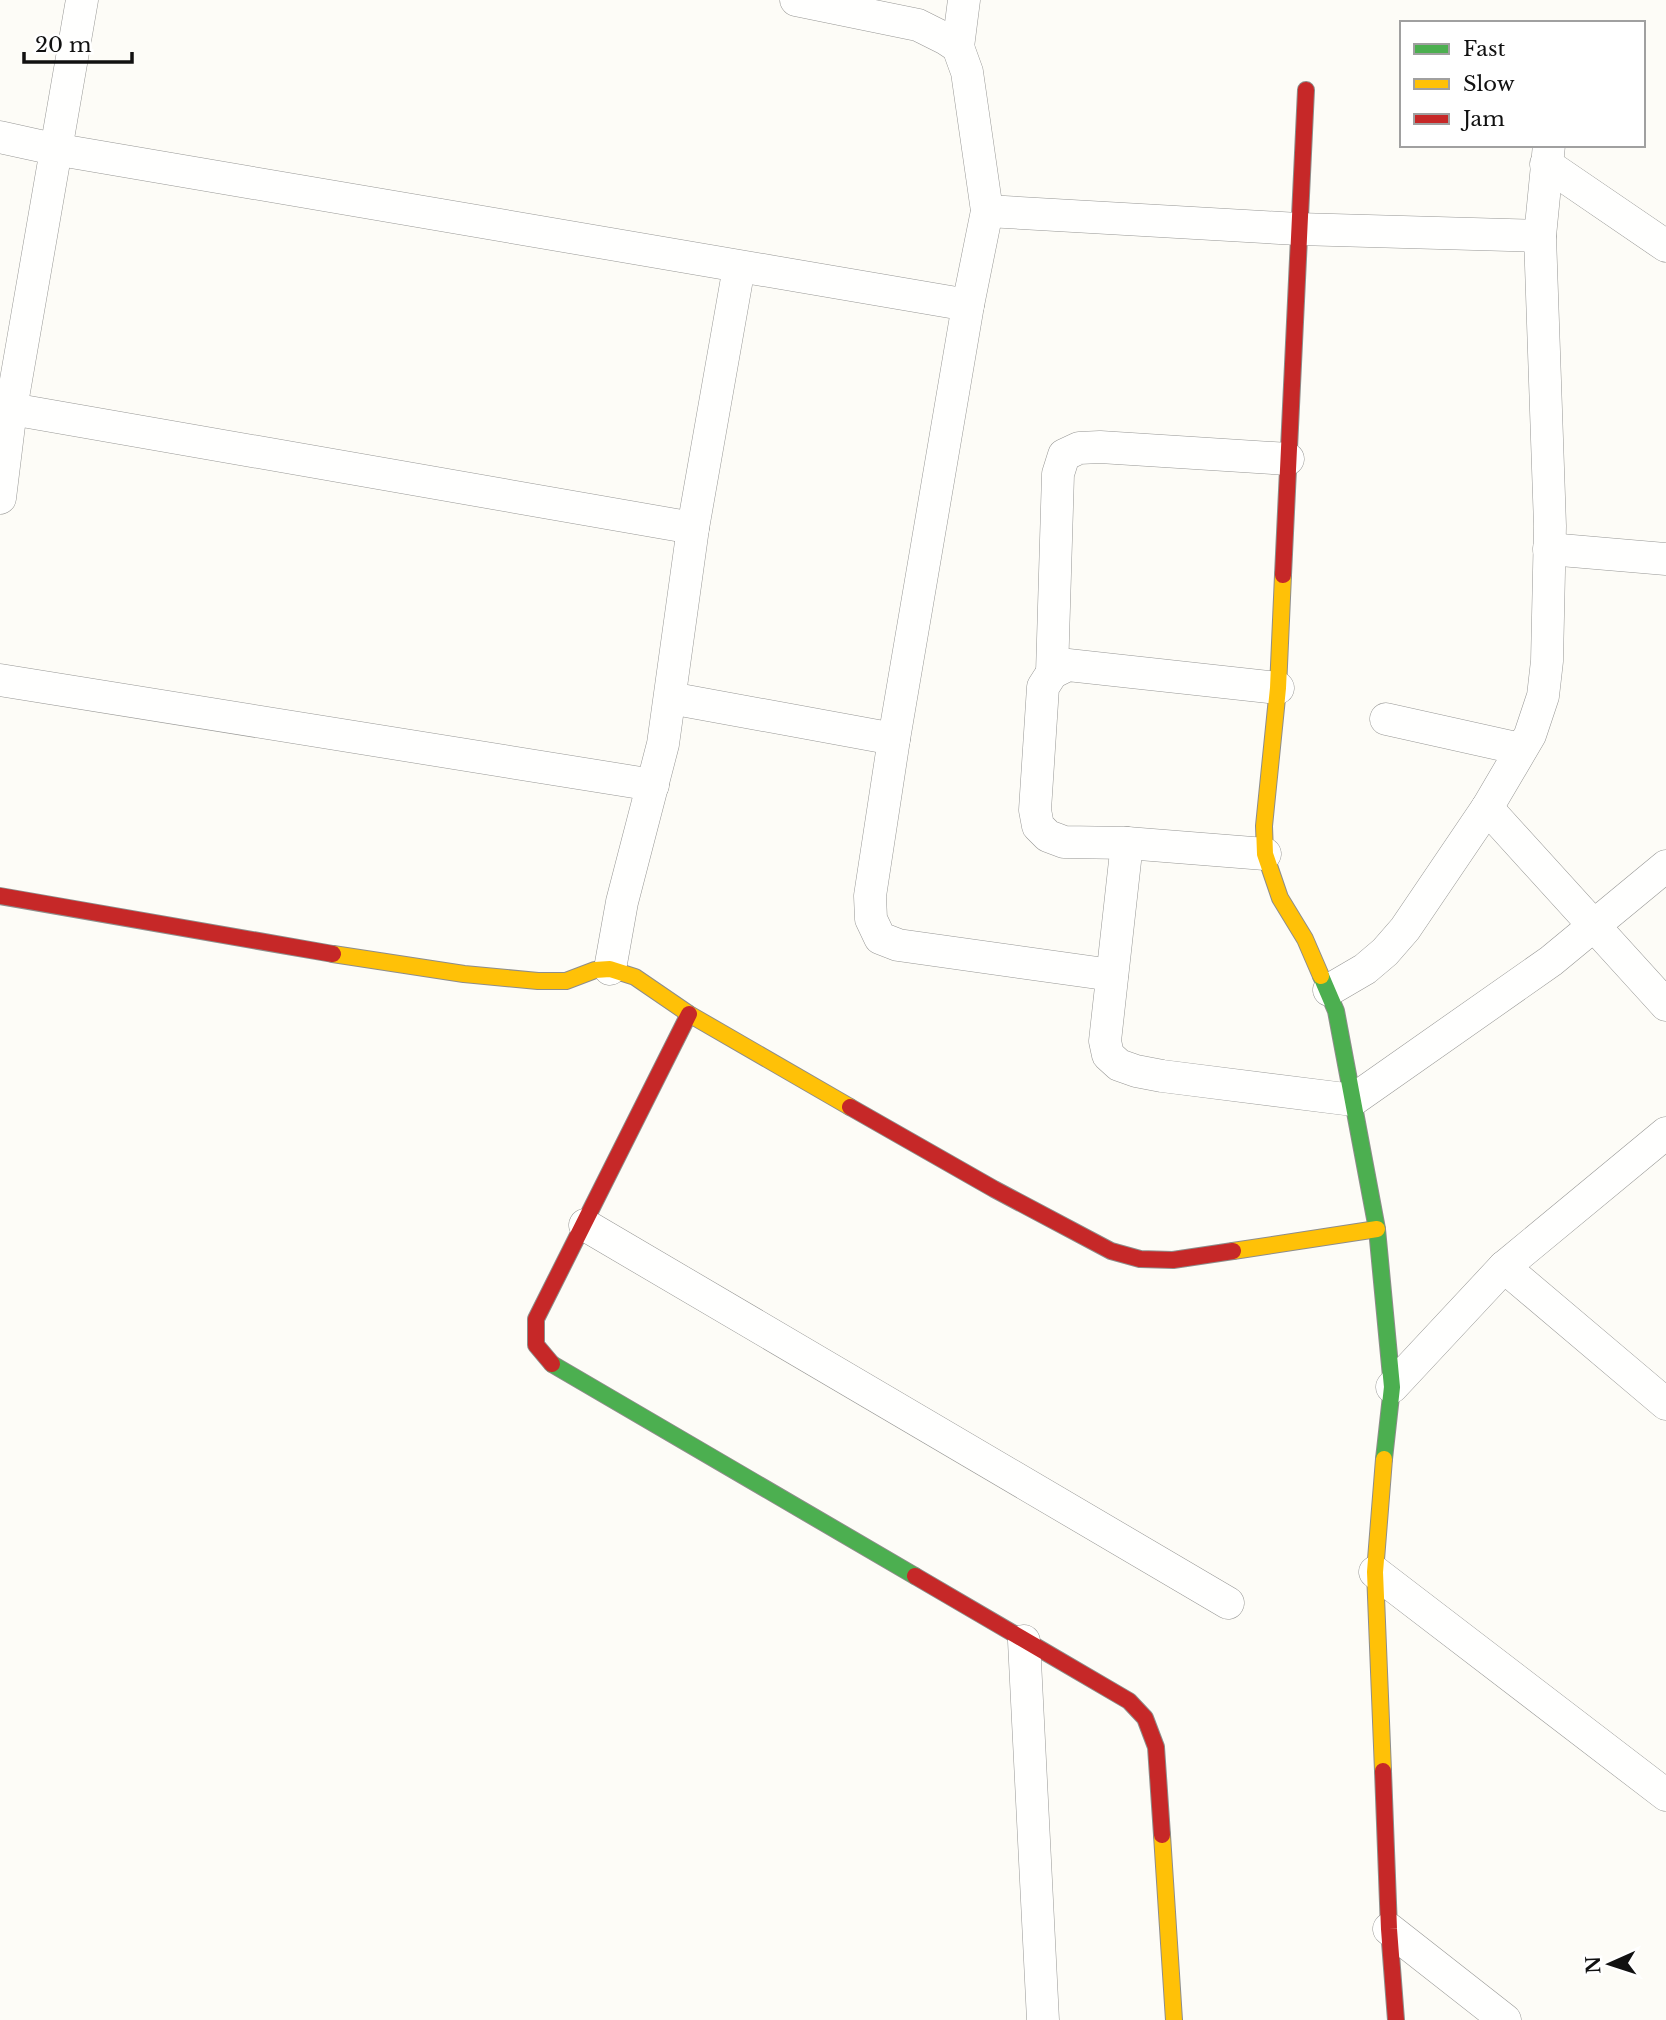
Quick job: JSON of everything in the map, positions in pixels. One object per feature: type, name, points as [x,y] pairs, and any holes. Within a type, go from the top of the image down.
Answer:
[{"type":"street","points":[[0,498],[6,408],[82,0]]},
{"type":"street","points":[[796,0],[918,26],[958,47]]},
{"type":"street","points":[[964,0],[958,47],[967,72],[987,211],[968,305],[894,739],[870,896],[871,919],[880,938],[898,944],[1112,975]]},
{"type":"street","points":[[1306,90],[1278,688],[1264,826],[1265,855],[1280,898],[1305,939],[1336,1011],[1377,1229],[1392,1387],[1375,1572],[1389,1929],[1396,2020]]},
{"type":"street","points":[[0,137],[54,149],[968,305]]},
{"type":"street","points":[[1329,990],[1365,970],[1405,929],[1487,808],[1530,735],[1543,696],[1547,661],[1549,549],[1540,236],[1547,155]]},
{"type":"street","points":[[1547,155],[1666,246]]},
{"type":"street","points":[[987,211],[1298,229],[1540,236]]},
{"type":"street","points":[[610,969],[622,902],[663,744],[693,528],[738,267]]},
{"type":"street","points":[[6,408],[693,528]]},
{"type":"street","points":[[1052,673],[1058,474],[1064,455],[1079,448],[1100,447],[1288,459]]},
{"type":"street","points":[[1549,549],[1666,559]]},
{"type":"street","points":[[1265,855],[1127,843],[1064,842],[1048,836],[1038,826],[1035,810],[1043,687],[1052,673],[1068,665],[1278,688]]},
{"type":"street","points":[[0,680],[653,785]]},
{"type":"street","points":[[670,698],[894,739]]},
{"type":"street","points":[[1386,719],[1521,749]]},
{"type":"street","points":[[1487,808],[1666,1005]]},
{"type":"street","points":[[1127,843],[1105,1041],[1108,1055],[1119,1065],[1162,1076],[1353,1100],[1551,961],[1666,866]]},
{"type":"street","points":[[0,895],[295,948],[464,974],[566,981],[595,970],[610,969],[635,977],[689,1014],[994,1189],[1111,1251],[1140,1259],[1173,1260],[1377,1229]]},
{"type":"street","points":[[689,1014],[536,1319],[533,1340],[540,1354],[553,1366],[1129,1701],[1145,1718],[1156,1747],[1174,2020]]},
{"type":"street","points":[[1392,1387],[1504,1267],[1666,1133]]},
{"type":"street","points":[[585,1225],[1227,1603]]},
{"type":"street","points":[[1504,1267],[1666,1404]]},
{"type":"street","points":[[1375,1572],[1666,1795]]},
{"type":"street","points":[[1024,1641],[1043,2020]]},
{"type":"street","points":[[1389,1929],[1505,2020]]},
{"type":"traffic: fast","points":[[1321,976],[1336,1011],[1377,1229],[1392,1387],[1384,1459]]},
{"type":"traffic: fast","points":[[552,1364],[915,1576]]},
{"type":"traffic: slow","points":[[1283,575],[1278,688],[1264,826],[1265,854],[1280,898],[1305,939],[1321,976]]},
{"type":"traffic: slow","points":[[333,954],[464,974],[538,981],[566,981],[595,970],[610,969],[635,977],[689,1014],[850,1107]]},
{"type":"traffic: slow","points":[[1233,1251],[1377,1229]]},
{"type":"traffic: slow","points":[[1383,1771],[1375,1572],[1384,1459]]},
{"type":"traffic: slow","points":[[1162,1835],[1174,2020]]},
{"type":"traffic: jam","points":[[1283,575],[1306,90]]},
{"type":"traffic: jam","points":[[0,896],[333,954]]},
{"type":"traffic: jam","points":[[552,1364],[536,1345],[536,1319],[689,1014]]},
{"type":"traffic: jam","points":[[850,1107],[994,1189],[1111,1251],[1140,1259],[1173,1260],[1233,1251]]},
{"type":"traffic: jam","points":[[915,1576],[1129,1701],[1145,1718],[1156,1747],[1162,1835]]},
{"type":"traffic: jam","points":[[1383,1771],[1389,1929],[1396,2020]]}]
